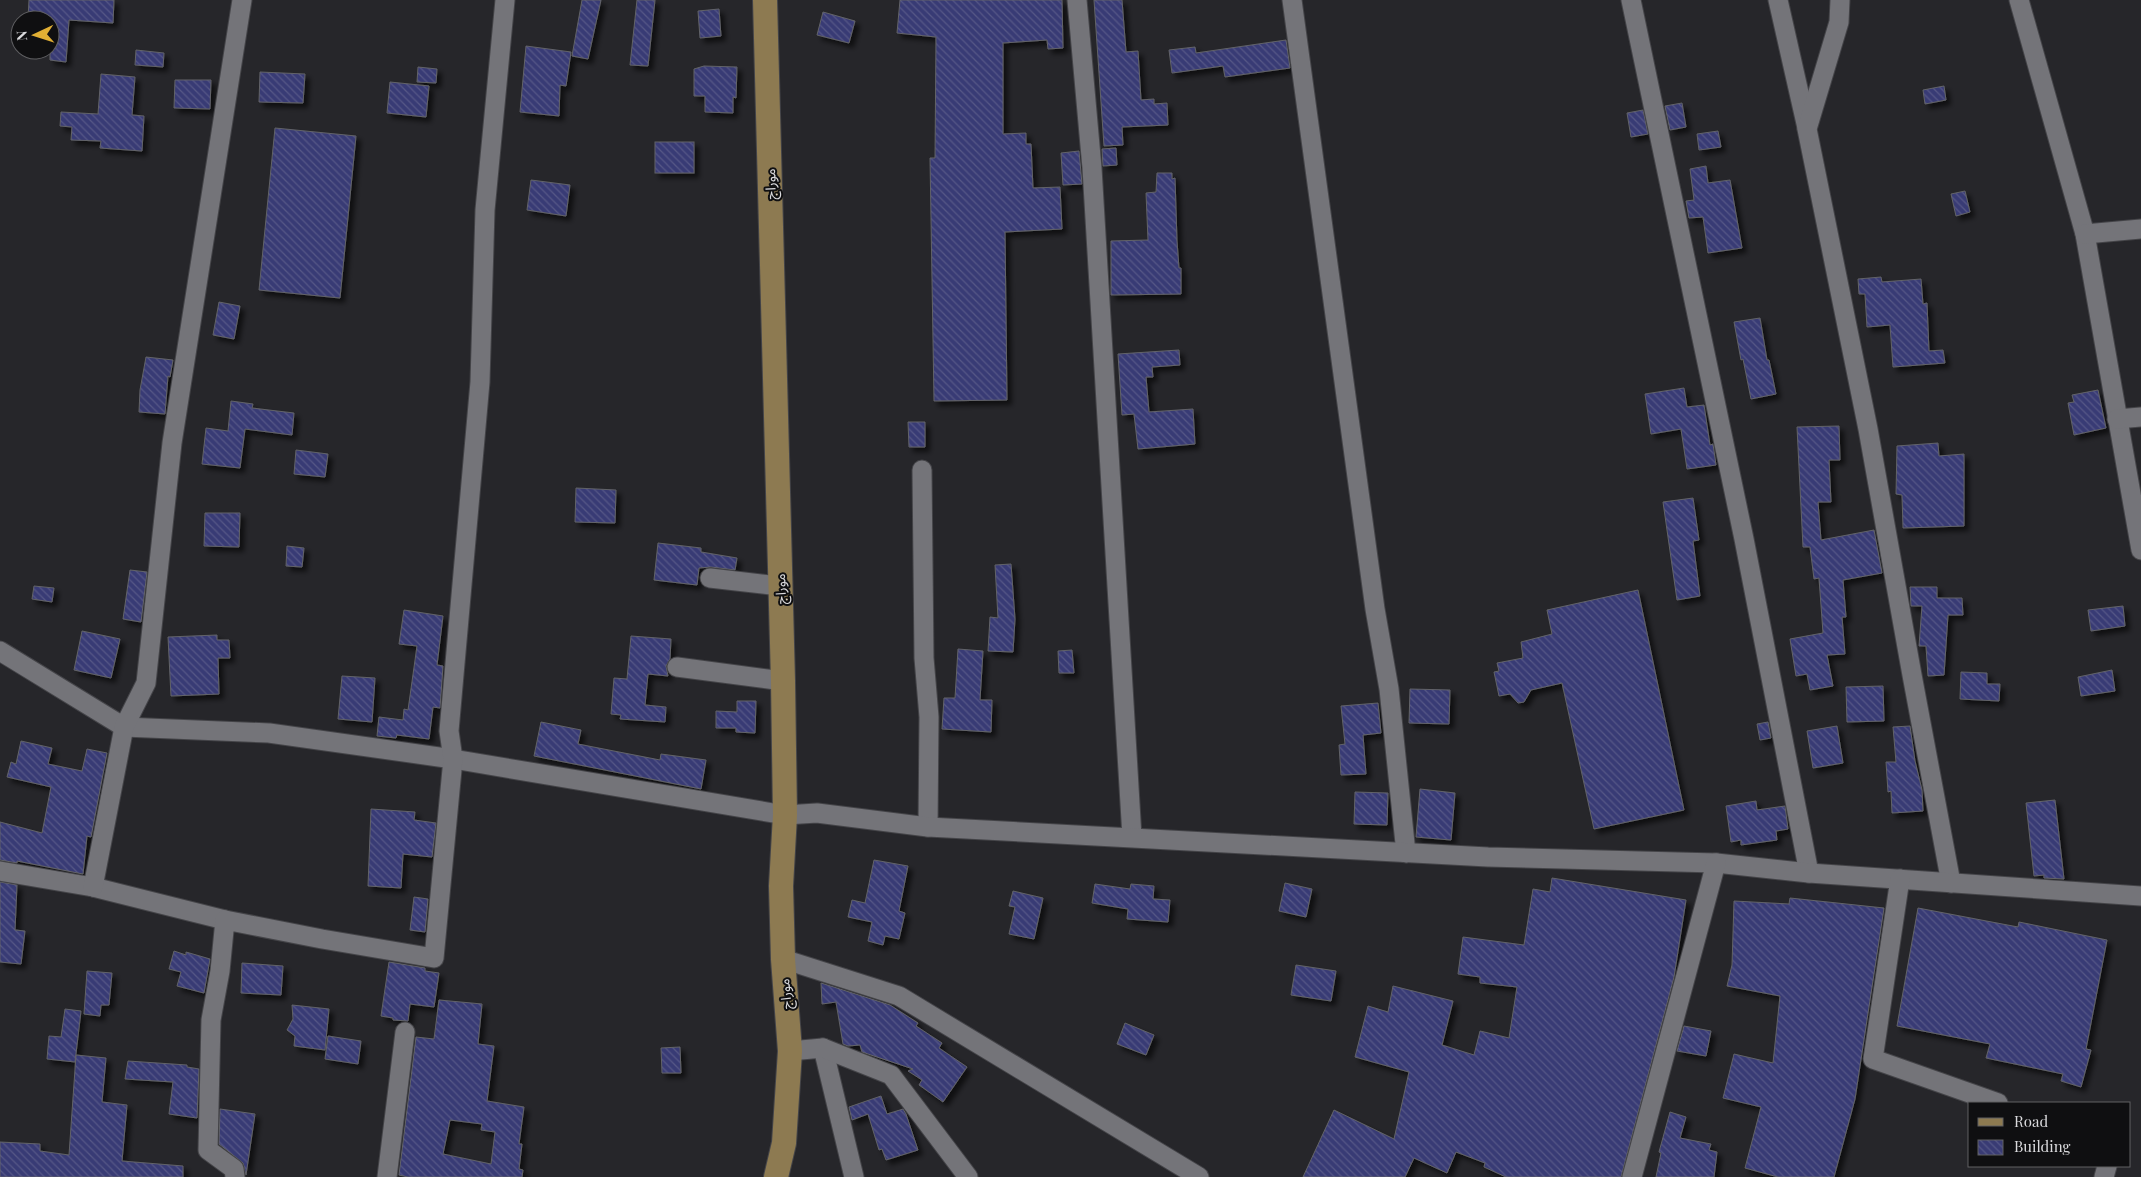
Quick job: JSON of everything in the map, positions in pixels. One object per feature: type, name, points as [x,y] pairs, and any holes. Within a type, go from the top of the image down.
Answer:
[{"type":"main road","name":"موراج","points":[[765,0],[783,681],[784,815],[781,886],[783,959],[790,1051],[784,1143],[776,1177]]},
{"type":"street","points":[[93,887],[124,727],[146,683],[172,443],[242,0]]},
{"type":"street","points":[[0,871],[93,887],[224,920],[434,958],[454,759],[449,731],[480,382],[485,210],[505,0]]},
{"type":"street","points":[[1077,0],[1092,168],[1132,837]]},
{"type":"street","points":[[1292,0],[1375,610],[1389,689],[1406,853]]},
{"type":"street","points":[[1631,0],[1744,539],[1809,873]]},
{"type":"street","points":[[1778,0],[1807,129],[1868,428],[1951,883]]},
{"type":"street","points":[[1807,129],[1839,22],[1840,0]]},
{"type":"street","points":[[2020,0],[2085,234],[2141,550]]},
{"type":"street","points":[[2085,234],[2141,229]]},
{"type":"street","points":[[2117,420],[2141,417]]},
{"type":"street","points":[[922,470],[924,658],[929,718],[928,827]]},
{"type":"street","points":[[710,578],[780,586]]},
{"type":"street","points":[[0,650],[124,727],[269,733],[454,759],[784,815],[817,813],[928,827],[1406,853],[1716,864],[1809,873],[2141,896]]},
{"type":"street","points":[[677,667],[783,681]]},
{"type":"street","points":[[1632,1177],[1716,864]]},
{"type":"street","points":[[1900,879],[1873,1059],[1995,1102]]},
{"type":"street","points":[[224,920],[220,971],[211,1020],[208,1150],[234,1169],[235,1177]]},
{"type":"street","points":[[783,959],[899,996],[1199,1177]]},
{"type":"street","points":[[387,1177],[404,1032]]},
{"type":"street","points":[[790,1051],[823,1048],[891,1075],[968,1177]]},
{"type":"street","points":[[823,1048],[854,1177]]},
{"type":"building","points":[[29,0],[114,0],[113,23],[69,20],[66,62],[50,60],[60,60],[60,10],[28,10]]},
{"type":"building","points":[[582,0],[601,0],[588,59],[572,56]]},
{"type":"building","points":[[637,0],[655,0],[648,66],[630,65]]},
{"type":"building","points":[[900,0],[1062,0],[1063,48],[1048,49],[1047,40],[1003,43],[1003,134],[1026,133],[1026,144],[1031,144],[1033,188],[1060,187],[1062,229],[1005,232],[1007,400],[934,401],[930,158],[935,158],[936,37],[897,33]]},
{"type":"building","points":[[1094,0],[1122,0],[1126,52],[1138,51],[1141,100],[1154,99],[1154,104],[1167,103],[1168,125],[1122,127],[1123,145],[1104,146]]},
{"type":"building","points":[[719,9],[721,36],[700,38],[698,11]]},
{"type":"building","points":[[823,12],[855,21],[849,43],[817,35]]},
{"type":"building","points":[[1286,40],[1290,68],[1225,77],[1223,66],[1172,73],[1169,50],[1195,47],[1196,53]]},
{"type":"building","points":[[526,46],[571,52],[566,86],[560,85],[559,116],[520,112]]},
{"type":"building","points":[[136,50],[164,53],[163,67],[135,65]]},
{"type":"building","points":[[704,66],[737,67],[736,98],[733,97],[733,113],[705,112],[705,96],[694,96],[694,69]]},
{"type":"building","points":[[418,67],[437,69],[436,83],[417,82]]},
{"type":"building","points":[[260,72],[305,74],[303,103],[259,102]]},
{"type":"building","points":[[101,74],[135,77],[132,115],[144,116],[142,151],[100,148],[101,141],[71,140],[72,127],[60,126],[61,112],[98,114]]},
{"type":"building","points":[[175,80],[211,80],[210,109],[174,108]]},
{"type":"building","points":[[390,82],[429,86],[426,117],[387,113]]},
{"type":"building","points":[[1944,86],[1946,100],[1925,104],[1923,90]]},
{"type":"building","points":[[1682,103],[1686,127],[1670,130],[1665,106]]},
{"type":"building","points":[[1643,110],[1648,134],[1631,137],[1627,113]]},
{"type":"building","points":[[275,128],[356,136],[340,298],[259,290]]},
{"type":"building","points":[[1718,131],[1721,147],[1699,150],[1697,134]]},
{"type":"building","points":[[655,142],[694,142],[694,173],[655,173]]},
{"type":"building","points":[[1116,148],[1117,165],[1103,166],[1102,149]]},
{"type":"building","points":[[1079,151],[1082,184],[1063,185],[1061,153]]},
{"type":"building","points":[[1706,166],[1708,183],[1730,180],[1742,248],[1708,253],[1703,217],[1689,218],[1686,201],[1694,200],[1690,169]]},
{"type":"building","points":[[1157,173],[1172,173],[1172,179],[1175,178],[1181,294],[1111,295],[1111,241],[1148,240],[1146,193],[1156,192]]},
{"type":"building","points":[[531,180],[570,185],[566,216],[527,210]]},
{"type":"building","points":[[1965,191],[1970,212],[1956,216],[1951,194]]},
{"type":"building","points":[[1881,277],[1882,282],[1921,279],[1923,304],[1927,303],[1929,351],[1943,350],[1945,363],[1893,367],[1890,325],[1867,327],[1865,294],[1859,294],[1858,279]]},
{"type":"building","points":[[219,302],[240,306],[234,339],[213,335]]},
{"type":"building","points":[[1760,318],[1767,360],[1769,360],[1776,394],[1751,399],[1734,322]]},
{"type":"building","points":[[1179,350],[1180,365],[1152,367],[1153,377],[1146,377],[1149,412],[1193,409],[1195,444],[1138,449],[1134,414],[1122,415],[1118,354]]},
{"type":"building","points":[[146,357],[173,360],[170,377],[168,376],[165,414],[139,412],[140,390]]},
{"type":"building","points":[[1684,388],[1687,407],[1704,405],[1710,445],[1713,444],[1716,465],[1687,469],[1681,429],[1651,434],[1645,394]]},
{"type":"building","points":[[2098,390],[2106,428],[2074,435],[2068,403],[2074,402],[2072,395]]},
{"type":"building","points":[[231,401],[253,404],[252,408],[294,413],[292,435],[245,429],[240,468],[202,464],[206,428],[228,431]]},
{"type":"building","points":[[908,422],[925,422],[925,447],[909,447]]},
{"type":"building","points":[[1839,426],[1840,460],[1829,460],[1831,502],[1818,502],[1821,540],[1874,530],[1882,573],[1843,580],[1846,617],[1842,617],[1845,654],[1827,655],[1833,686],[1810,690],[1807,674],[1796,676],[1790,639],[1823,633],[1819,578],[1814,579],[1810,547],[1803,547],[1797,427]]},
{"type":"building","points":[[1938,443],[1939,456],[1964,454],[1964,526],[1903,528],[1902,495],[1896,494],[1897,446]]},
{"type":"building","points":[[296,450],[328,454],[325,477],[294,474]]},
{"type":"building","points":[[576,488],[616,490],[615,523],[575,522]]},
{"type":"building","points":[[1693,498],[1699,540],[1693,541],[1700,596],[1677,600],[1663,502]]},
{"type":"building","points":[[205,513],[240,513],[239,547],[204,546]]},
{"type":"building","points":[[658,543],[701,548],[701,552],[737,558],[735,570],[711,567],[699,568],[697,585],[654,580]]},
{"type":"building","points":[[287,546],[304,548],[302,567],[286,566]]},
{"type":"building","points":[[1011,564],[1015,619],[1013,652],[988,651],[990,617],[998,618],[995,565]]},
{"type":"building","points":[[130,570],[147,572],[141,622],[123,619]]},
{"type":"building","points":[[34,586],[54,588],[52,602],[32,599]]},
{"type":"building","points":[[1910,587],[1937,587],[1937,598],[1962,598],[1963,615],[1948,615],[1944,675],[1928,676],[1926,646],[1919,646],[1922,606],[1911,606]]},
{"type":"building","points":[[1638,590],[1684,810],[1594,829],[1562,683],[1531,690],[1524,702],[1518,703],[1510,694],[1499,696],[1494,672],[1499,671],[1497,663],[1523,658],[1521,642],[1552,634],[1547,610]]},
{"type":"building","points":[[2123,606],[2125,626],[2091,631],[2088,610]]},
{"type":"building","points":[[404,610],[443,616],[437,665],[443,666],[440,708],[433,707],[429,739],[397,735],[396,738],[377,736],[379,717],[403,720],[404,709],[408,710],[417,646],[399,644]]},
{"type":"building","points":[[82,631],[120,639],[111,678],[74,670]]},
{"type":"building","points":[[217,635],[217,640],[229,640],[230,658],[218,658],[219,694],[171,696],[168,637]]},
{"type":"building","points":[[631,636],[671,639],[670,659],[666,666],[668,676],[648,674],[645,705],[666,707],[665,722],[620,719],[621,715],[611,714],[614,678],[627,679]]},
{"type":"building","points":[[958,649],[983,651],[980,700],[992,700],[991,732],[942,729],[944,698],[955,698]]},
{"type":"building","points":[[1072,650],[1074,673],[1059,673],[1058,651]]},
{"type":"building","points":[[2112,670],[2115,691],[2081,696],[2078,677]]},
{"type":"building","points":[[1961,672],[1987,673],[1987,684],[2000,684],[1999,701],[1960,699]]},
{"type":"building","points":[[342,676],[375,678],[372,722],[338,719]]},
{"type":"building","points":[[1883,686],[1884,721],[1847,722],[1846,687]]},
{"type":"building","points":[[1410,689],[1450,690],[1449,724],[1409,723]]},
{"type":"building","points":[[737,701],[756,701],[755,733],[736,732],[736,728],[716,728],[716,711],[737,712]]},
{"type":"building","points":[[1378,703],[1381,733],[1363,735],[1366,774],[1341,775],[1339,745],[1345,744],[1341,706]]},
{"type":"building","points":[[541,722],[581,730],[578,744],[660,760],[661,754],[706,760],[701,789],[534,756]]},
{"type":"building","points":[[1768,722],[1771,738],[1760,740],[1757,724]]},
{"type":"building","points":[[1837,726],[1843,763],[1813,768],[1807,731]]},
{"type":"building","points":[[1910,726],[1915,761],[1922,790],[1923,811],[1892,813],[1891,791],[1888,792],[1886,762],[1896,762],[1893,727]]},
{"type":"building","points":[[21,741],[52,748],[48,764],[82,771],[87,749],[107,753],[91,837],[87,836],[83,874],[17,861],[17,863],[0,860],[0,822],[42,833],[51,787],[7,777],[11,762],[16,764]]},
{"type":"building","points":[[1420,789],[1455,793],[1451,840],[1416,837]]},
{"type":"building","points":[[1355,792],[1388,793],[1387,825],[1354,824]]},
{"type":"building","points":[[2055,800],[2064,879],[2044,878],[2044,875],[2034,876],[2026,803]]},
{"type":"building","points":[[1756,801],[1757,810],[1785,806],[1788,829],[1776,831],[1777,840],[1741,845],[1741,840],[1731,842],[1726,806]]},
{"type":"building","points":[[371,809],[415,812],[414,820],[436,823],[432,857],[403,854],[401,888],[368,886]]},
{"type":"building","points":[[874,860],[908,866],[899,911],[905,913],[899,939],[885,936],[883,945],[868,941],[872,922],[848,917],[852,900],[865,903]]},
{"type":"building","points":[[1552,878],[1686,900],[1674,977],[1621,1177],[1506,1177],[1484,1167],[1485,1163],[1456,1152],[1447,1173],[1414,1158],[1405,1177],[1303,1177],[1334,1110],[1394,1139],[1409,1072],[1355,1057],[1368,1006],[1388,1012],[1393,986],[1453,1001],[1442,1045],[1474,1055],[1480,1031],[1509,1038],[1517,987],[1480,983],[1480,977],[1458,974],[1463,937],[1524,945],[1533,889],[1550,892]]},
{"type":"building","points":[[0,882],[17,885],[15,930],[25,931],[21,964],[0,962]]},
{"type":"building","points":[[1285,883],[1312,889],[1306,917],[1279,911]]},
{"type":"building","points":[[1095,884],[1130,889],[1131,884],[1154,886],[1153,899],[1170,900],[1168,922],[1127,919],[1128,909],[1092,903]]},
{"type":"building","points":[[1013,891],[1043,898],[1034,939],[1009,934],[1015,907],[1009,906]]},
{"type":"building","points":[[414,897],[428,899],[425,932],[410,930]]},
{"type":"building","points":[[1790,898],[1884,908],[1855,1099],[1834,1177],[1778,1177],[1745,1168],[1761,1107],[1723,1098],[1734,1054],[1773,1063],[1780,996],[1727,986],[1732,965],[1734,901],[1789,904]]},
{"type":"building","points":[[1918,908],[2018,927],[2019,922],[2107,940],[2086,1049],[2091,1050],[2081,1087],[2061,1081],[2063,1074],[1986,1058],[1990,1044],[1897,1026]]},
{"type":"building","points":[[174,951],[186,955],[186,952],[210,959],[204,993],[177,986],[181,972],[169,969]]},
{"type":"building","points":[[389,962],[425,968],[425,971],[439,973],[434,1007],[410,1004],[408,1021],[393,1020],[393,1018],[381,1016]]},
{"type":"building","points":[[242,963],[283,966],[281,995],[241,993]]},
{"type":"building","points":[[1296,965],[1336,971],[1331,1001],[1291,995]]},
{"type":"building","points":[[87,971],[112,973],[109,1005],[101,1005],[100,1016],[84,1014]]},
{"type":"building","points":[[821,983],[890,1005],[918,1023],[916,1026],[942,1043],[939,1048],[967,1067],[943,1102],[919,1085],[922,1080],[908,1071],[913,1069],[862,1052],[860,1045],[848,1046],[843,1044],[836,1002],[822,1004]]},
{"type":"building","points":[[439,1000],[482,1004],[478,1044],[494,1046],[487,1101],[524,1107],[519,1144],[522,1144],[519,1169],[523,1170],[522,1177],[408,1177],[399,1175],[416,1037],[434,1039]],"holes":[[[450,1120],[482,1124],[481,1130],[495,1132],[491,1164],[443,1154]]]},
{"type":"building","points":[[292,1005],[329,1009],[325,1050],[294,1046],[295,1036],[287,1030],[293,1019]]},
{"type":"building","points":[[65,1009],[81,1011],[75,1062],[47,1059],[49,1036],[61,1037]]},
{"type":"building","points":[[1125,1023],[1154,1035],[1146,1055],[1117,1044]]},
{"type":"building","points":[[1684,1026],[1711,1031],[1706,1056],[1677,1051]]},
{"type":"building","points":[[328,1036],[361,1041],[358,1064],[325,1059]]},
{"type":"building","points":[[680,1047],[681,1073],[662,1073],[661,1048]]},
{"type":"building","points":[[76,1055],[106,1058],[102,1102],[127,1105],[122,1161],[183,1166],[183,1177],[0,1177],[0,1142],[40,1144],[40,1151],[69,1155]]},
{"type":"building","points":[[128,1061],[187,1065],[187,1067],[199,1069],[197,1118],[169,1114],[173,1082],[125,1079]]},
{"type":"building","points":[[881,1096],[887,1114],[903,1109],[918,1150],[886,1160],[882,1149],[879,1150],[868,1114],[852,1120],[849,1107]]},
{"type":"building","points":[[220,1109],[255,1114],[246,1175],[243,1163],[219,1144]]},
{"type":"building","points":[[1670,1112],[1686,1117],[1680,1138],[1711,1144],[1709,1150],[1717,1152],[1714,1177],[1656,1177],[1661,1153],[1659,1152]]}]
